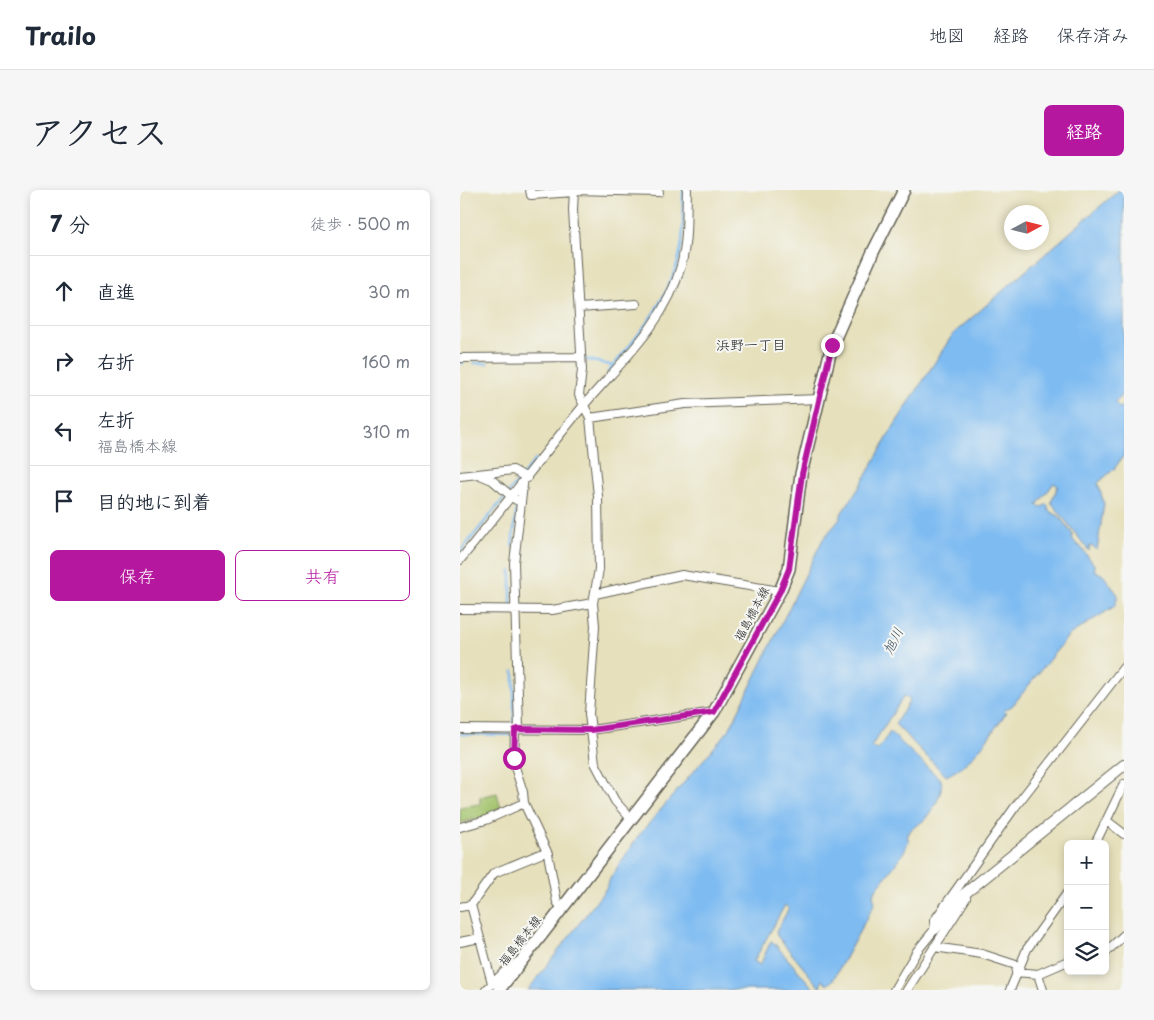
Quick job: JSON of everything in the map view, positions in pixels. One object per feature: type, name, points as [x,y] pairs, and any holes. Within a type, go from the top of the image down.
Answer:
[{"type":"main road","name":"福島橋本線","points":[[496,986],[526,957],[714,712],[780,591],[789,569],[802,474],[832,345],[873,252],[904,190]]},
{"type":"street","points":[[530,190],[531,194],[574,191],[659,192]]},
{"type":"street","points":[[460,560],[509,494],[524,478],[582,402],[651,328],[662,310],[681,267],[686,242],[687,190]]},
{"type":"street","points":[[574,191],[573,210],[582,402],[590,418],[598,496],[599,569],[593,603],[595,626],[589,714],[596,763],[615,801],[632,820]]},
{"type":"street","points":[[579,308],[636,304]]},
{"type":"street","points":[[460,358],[581,357]]},
{"type":"street","points":[[590,418],[685,404],[820,399]]},
{"type":"street","points":[[460,476],[505,470],[524,478]]},
{"type":"street","points":[[478,475],[492,480],[520,504]]},
{"type":"street","points":[[524,478],[514,563],[513,611],[517,730],[514,764],[523,792],[524,803],[550,862],[557,902],[563,909]]},
{"type":"street","points":[[595,594],[682,575],[780,591]]},
{"type":"street","points":[[460,609],[513,611],[569,609],[593,603]]},
{"type":"street","points":[[935,929],[934,921],[1015,807],[1124,667]]},
{"type":"street","points":[[460,729],[591,730],[714,712]]},
{"type":"street","points":[[894,990],[917,951],[972,887],[1124,765]]},
{"type":"street","points":[[1097,840],[1124,784]]},
{"type":"street","points":[[460,827],[486,820],[524,803]]},
{"type":"street","points":[[1107,821],[1124,834]]},
{"type":"street","points":[[460,907],[471,905],[494,873],[545,852]]},
{"type":"street","points":[[907,990],[972,887]]},
{"type":"street","points":[[1010,990],[1017,969],[1028,949],[1064,898]]},
{"type":"street","points":[[471,905],[496,986],[486,990]]},
{"type":"street","points":[[1109,948],[1124,935]]},
{"type":"street","points":[[460,942],[480,938]]},
{"type":"street","points":[[934,947],[982,954],[1017,969],[1038,974],[1064,963]]},
{"type":"street","points":[[1038,974],[1043,990]]},
{"type":"green space","points":[[497,793],[501,809],[484,817],[460,823],[460,807],[480,804],[480,797]]},
{"type":"water","name":"旭川","points":[[1119,190],[1124,190],[1124,392],[1115,403],[1120,408],[1124,404],[1124,455],[1114,469],[1098,483],[1104,504],[1097,550],[1090,546],[1089,551],[1051,502],[1058,486],[1054,483],[1037,505],[1042,507],[1047,504],[1049,511],[1059,516],[1073,535],[1072,538],[1077,545],[1080,546],[1095,566],[1094,570],[1103,575],[1118,595],[1115,606],[1069,635],[1013,705],[1004,711],[1006,713],[980,749],[964,765],[946,776],[895,724],[910,700],[904,696],[871,747],[878,749],[890,732],[941,780],[941,790],[937,801],[928,815],[909,832],[906,848],[873,894],[875,903],[833,980],[827,985],[822,980],[820,988],[778,937],[776,932],[789,908],[785,905],[754,961],[760,965],[771,941],[815,990],[528,990],[605,890],[611,877],[639,835],[729,730],[823,539],[840,519],[842,512],[857,491],[894,426],[953,334]]},
{"type":"waterway","points":[[608,372],[653,314],[670,283],[677,266],[682,241],[683,190]]},
{"type":"waterway","points":[[584,359],[614,366]]},
{"type":"waterway","points":[[474,363],[487,363]]},
{"type":"waterway","points":[[460,552],[536,459]]},
{"type":"waterway","points":[[512,546],[517,505]]},
{"type":"waterway","points":[[511,571],[511,608]]},
{"type":"waterway","points":[[514,671],[514,727]]},
{"type":"waterway","points":[[460,734],[513,735]]},
{"type":"district","name":"浜野一丁目","points":[[751,345]]},
{"type":"route","points":[[514,758],[515,730],[518,729],[591,730],[702,712],[714,712],[780,591],[789,569],[802,474],[832,345]]}]
